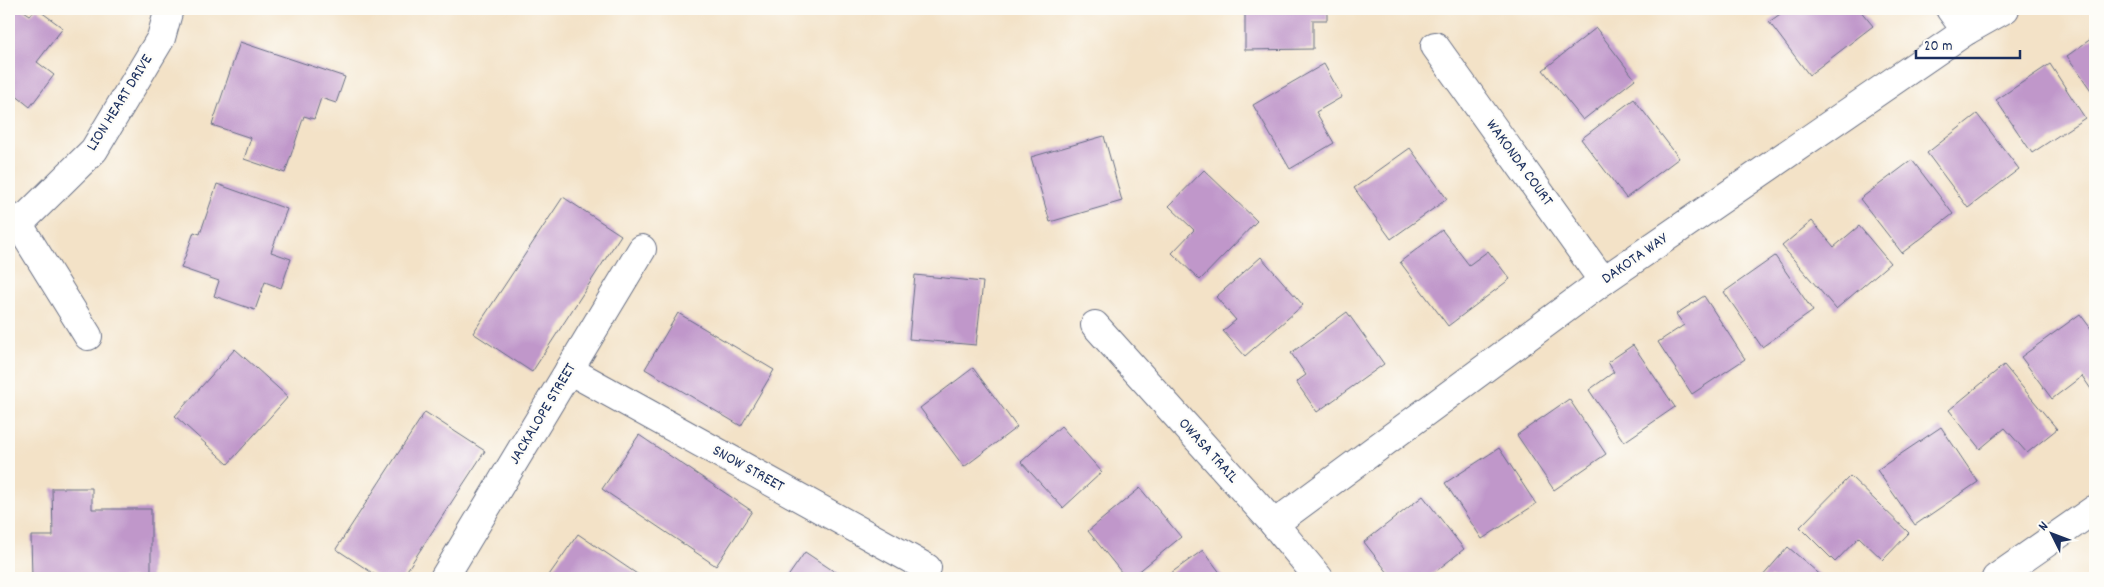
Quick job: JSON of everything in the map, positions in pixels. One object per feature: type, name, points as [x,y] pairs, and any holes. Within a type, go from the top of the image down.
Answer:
[{"type":"street","name":"LION HEART DRIVE","points":[[12,222],[27,216],[94,150],[161,38],[170,9]]},
{"type":"street","points":[[1950,9],[1966,31]]},
{"type":"street","name":"DAKOTA WAY","points":[[1274,524],[1603,281],[1966,31],[2005,9]]},
{"type":"street","name":"WAKONDA COURT","points":[[1435,46],[1603,281]]},
{"type":"street","points":[[12,222],[88,336]]},
{"type":"street","name":"JACKALOPE STREET","points":[[444,578],[642,249]]},
{"type":"street","name":"OWASA TRAIL","points":[[1095,325],[1274,524],[1319,578]]},
{"type":"street","name":"SNOW STREET","points":[[569,370],[924,573]]},
{"type":"street","points":[[1996,578],[2095,509]]},
{"type":"building","points":[[9,9],[21,9],[30,15],[37,9],[63,28],[37,62],[54,75],[30,107],[9,90]]},
{"type":"building","points":[[1245,9],[1327,9],[1327,20],[1313,20],[1313,49],[1245,50]]},
{"type":"building","points":[[1787,9],[1859,9],[1873,26],[1809,75],[1769,22]]},
{"type":"building","points":[[1596,28],[1635,79],[1583,120],[1543,70]]},
{"type":"building","points":[[2095,36],[2095,96],[2067,56]]},
{"type":"building","points":[[240,42],[345,77],[336,103],[321,98],[314,119],[304,116],[285,173],[244,159],[251,138],[212,125]]},
{"type":"building","points":[[1324,64],[1342,97],[1316,112],[1334,143],[1290,169],[1253,105]]},
{"type":"building","points":[[2050,64],[2085,118],[2032,153],[1996,100]]},
{"type":"building","points":[[1634,99],[1679,158],[1626,198],[1581,139]]},
{"type":"building","points":[[1977,114],[2019,169],[1968,208],[1927,153]]},
{"type":"building","points":[[1104,136],[1122,201],[1050,222],[1031,157]]},
{"type":"building","points":[[1410,148],[1447,199],[1391,239],[1354,188]]},
{"type":"building","points":[[1912,160],[1953,214],[1902,253],[1860,199]]},
{"type":"building","points":[[1204,170],[1257,221],[1200,280],[1172,253],[1194,230],[1169,206]]},
{"type":"building","points":[[217,184],[287,209],[271,252],[291,259],[281,288],[265,282],[255,310],[214,296],[219,281],[181,268],[194,232],[200,234]]},
{"type":"building","points":[[563,197],[621,235],[532,372],[473,333]]},
{"type":"building","points":[[1812,221],[1834,247],[1859,226],[1890,263],[1836,309],[1782,246]]},
{"type":"building","points":[[1442,230],[1469,265],[1488,251],[1510,279],[1448,326],[1400,262]]},
{"type":"building","points":[[1775,256],[1813,311],[1762,347],[1724,292]]},
{"type":"building","points":[[1261,257],[1303,305],[1245,356],[1223,331],[1236,320],[1216,297]]},
{"type":"building","points":[[915,275],[983,282],[976,345],[909,339]]},
{"type":"building","points":[[1704,296],[1745,359],[1692,394],[1658,342],[1684,325],[1676,314]]},
{"type":"building","points":[[1347,312],[1384,364],[1317,412],[1296,382],[1306,375],[1291,353]]},
{"type":"building","points":[[678,313],[774,370],[741,426],[645,369]]},
{"type":"building","points":[[2080,314],[2095,334],[2095,395],[2082,376],[2052,399],[2021,357]]},
{"type":"building","points":[[1633,345],[1675,407],[1624,442],[1589,390],[1614,372],[1608,362]]},
{"type":"building","points":[[235,349],[288,397],[228,464],[175,416]]},
{"type":"building","points":[[2004,365],[2057,429],[2027,453],[2005,428],[1980,449],[1949,410]]},
{"type":"building","points":[[973,368],[1017,427],[964,467],[920,408]]},
{"type":"building","points":[[1569,399],[1606,454],[1554,490],[1517,435]]},
{"type":"building","points":[[425,412],[485,451],[402,578],[380,578],[336,549]]},
{"type":"building","points":[[1061,426],[1102,472],[1063,508],[1021,462]]},
{"type":"building","points":[[1941,427],[1978,482],[1915,525],[1877,470]]},
{"type":"building","points":[[639,435],[752,511],[716,566],[602,489]]},
{"type":"building","points":[[1499,448],[1536,504],[1482,539],[1445,483]]},
{"type":"building","points":[[1850,476],[1909,533],[1883,560],[1859,537],[1835,562],[1800,527]]},
{"type":"building","points":[[52,488],[92,488],[92,509],[151,509],[151,578],[32,578],[31,536],[53,536]]},
{"type":"building","points":[[1140,488],[1181,537],[1131,578],[1126,578],[1088,531]]},
{"type":"building","points":[[1423,496],[1464,549],[1427,578],[1392,578],[1364,542]]},
{"type":"building","points":[[578,534],[643,578],[547,578]]},
{"type":"building","points":[[1788,547],[1824,578],[1761,578]]},
{"type":"building","points":[[1203,550],[1224,578],[1164,578]]},
{"type":"building","points":[[805,552],[844,578],[787,578]]}]
